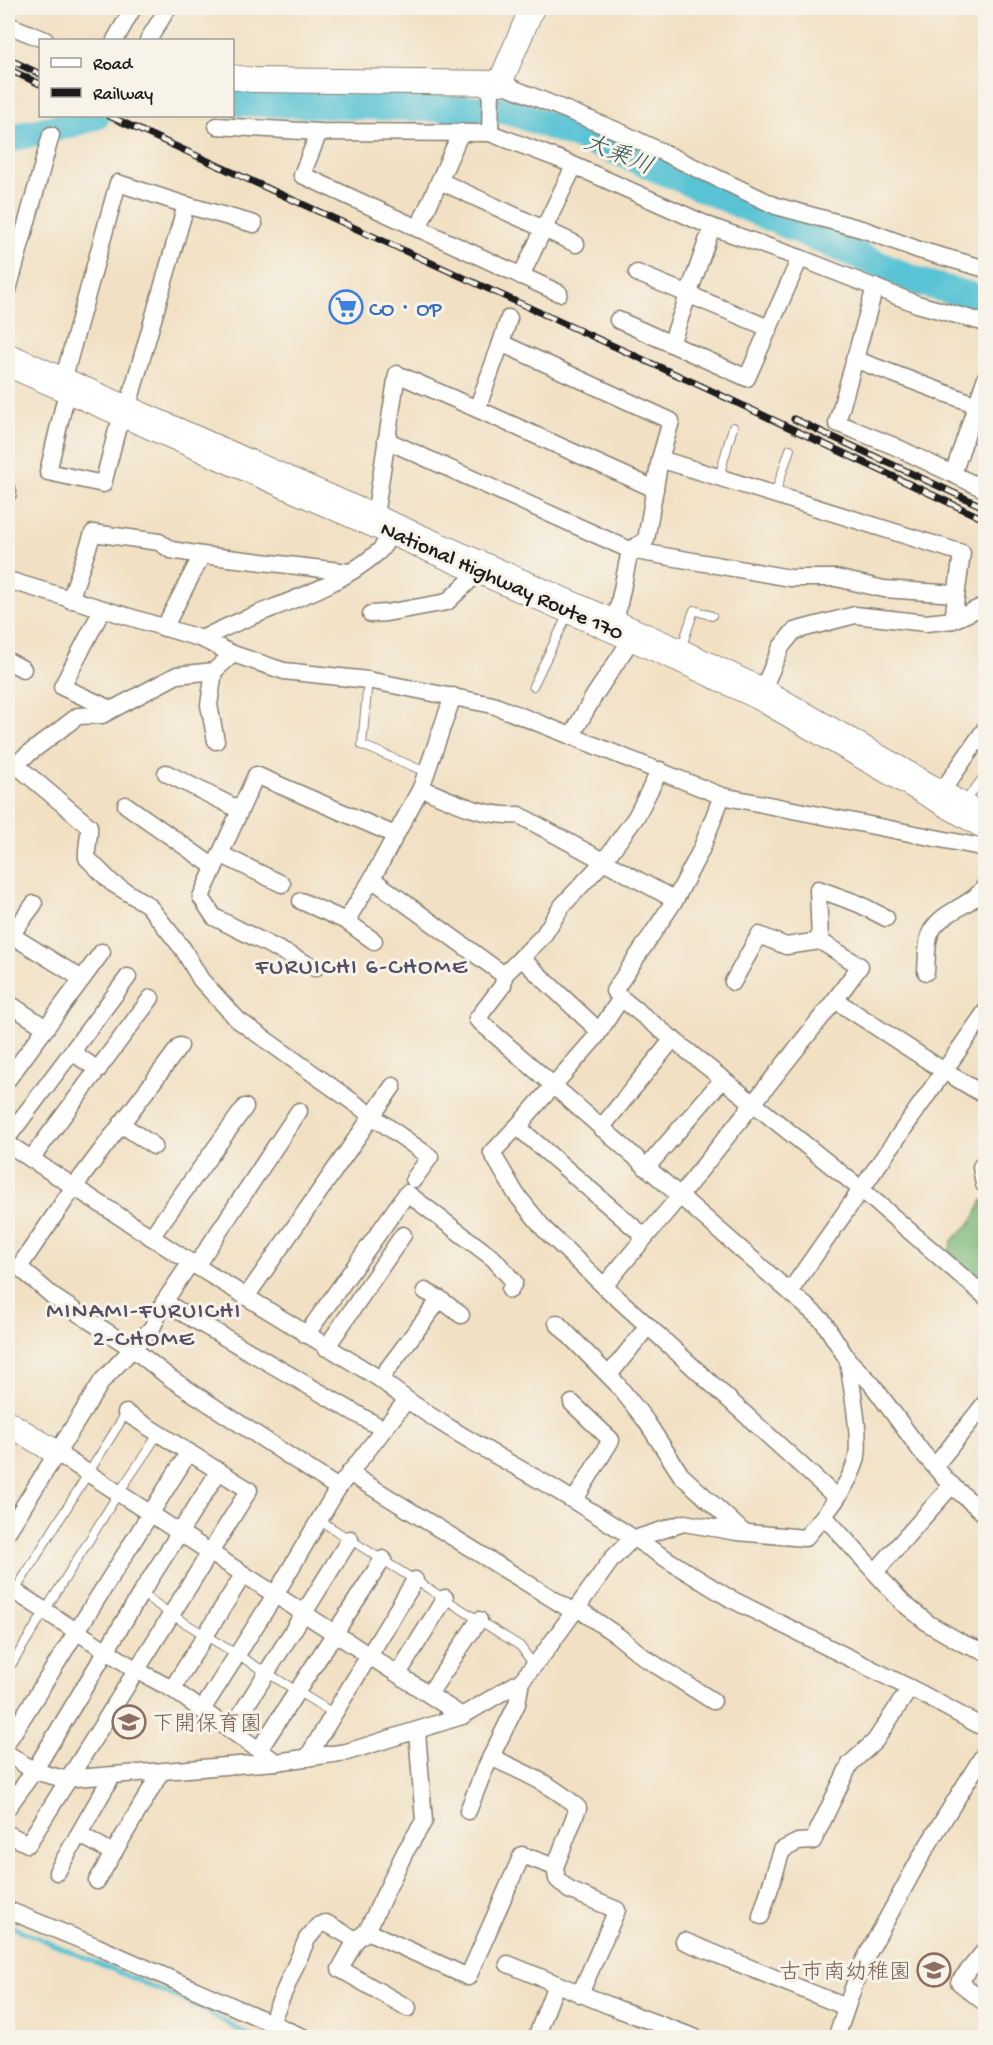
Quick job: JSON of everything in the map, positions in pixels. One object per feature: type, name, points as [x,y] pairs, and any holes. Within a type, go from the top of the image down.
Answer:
[{"type":"highway","name":"National Highway Route 170","points":[[8,360],[622,632],[679,655],[761,694],[961,810]]},
{"type":"street","points":[[116,39],[133,8]]},
{"type":"street","points":[[149,39],[168,8]]},
{"type":"street","points":[[490,129],[496,86],[532,8]]},
{"type":"street","points":[[8,25],[43,39]]},
{"type":"street","points":[[234,77],[253,80],[496,86],[620,132],[776,206],[865,230],[919,250],[986,269]]},
{"type":"street","points":[[217,126],[319,132],[461,132],[490,129],[712,227],[800,258],[917,304],[986,323]]},
{"type":"street","points":[[319,132],[302,175],[559,293]]},
{"type":"street","points":[[418,229],[461,132]]},
{"type":"street","points":[[8,290],[51,135]]},
{"type":"street","points":[[521,276],[574,166]]},
{"type":"street","points":[[440,181],[576,243]]},
{"type":"street","points":[[186,205],[126,413],[117,430],[103,484],[48,472],[65,385],[118,183],[254,224]]},
{"type":"street","points":[[671,344],[712,227]]},
{"type":"street","points":[[618,320],[747,378],[800,258]]},
{"type":"street","points":[[637,273],[769,328]]},
{"type":"street","points":[[875,287],[837,423],[894,446],[986,490]]},
{"type":"street","points":[[477,409],[509,318]]},
{"type":"street","points":[[501,343],[671,421],[660,459],[646,540],[630,550]]},
{"type":"street","points":[[855,359],[977,405]]},
{"type":"street","points":[[202,639],[224,627],[276,608],[349,572],[379,552],[383,526],[386,440],[397,374],[655,489]]},
{"type":"street","points":[[953,474],[986,377]]},
{"type":"street","points":[[386,440],[630,550],[790,578],[836,578],[884,589],[956,594]]},
{"type":"street","points":[[660,459],[962,553],[953,620]]},
{"type":"street","points":[[69,600],[93,533],[159,542],[171,550],[202,555],[349,572]]},
{"type":"street","points":[[572,735],[627,646],[622,632],[630,550]]},
{"type":"street","points":[[164,628],[202,555]]},
{"type":"street","points":[[370,614],[386,614],[447,602],[482,569]]},
{"type":"street","points":[[8,580],[202,639],[233,654],[284,671],[368,681],[493,705],[722,796],[986,848]]},
{"type":"street","points":[[761,694],[781,647],[794,631],[855,615],[926,623],[953,620],[985,604]]},
{"type":"street","points":[[102,610],[62,687],[111,709]]},
{"type":"street","points":[[233,654],[214,671],[177,675],[102,715],[78,716],[11,762],[89,826],[87,858],[112,883],[148,905],[183,949],[201,980],[238,1020],[430,1156],[414,1179]]},
{"type":"street","points":[[8,661],[23,669]]},
{"type":"street","points":[[214,671],[209,705],[216,741]]},
{"type":"street","points":[[346,921],[372,879],[421,788],[453,696]]},
{"type":"street","points":[[961,810],[985,729]]},
{"type":"street","points":[[660,770],[636,817],[604,861],[562,906],[543,936],[504,975],[503,985],[477,1019],[823,1321],[848,1360],[871,1383],[935,1466],[952,1485],[986,1515]]},
{"type":"street","points":[[165,773],[240,810]]},
{"type":"street","points":[[315,968],[214,917],[201,897],[256,775],[395,835]]},
{"type":"street","points":[[421,788],[475,810],[500,816],[519,815],[675,900]]},
{"type":"street","points":[[614,991],[675,900],[701,850],[722,796]]},
{"type":"street","points":[[126,805],[217,861],[282,884]]},
{"type":"street","points":[[372,879],[504,975]]},
{"type":"street","points":[[926,972],[929,935],[938,921],[981,893],[986,884]]},
{"type":"street","points":[[820,941],[818,889],[858,904],[886,918]]},
{"type":"street","points":[[301,902],[346,921],[374,941]]},
{"type":"street","points":[[34,904],[9,937],[82,979]]},
{"type":"street","points":[[604,1286],[680,1197],[860,966],[820,941],[786,946],[759,935],[733,982]]},
{"type":"street","points":[[9,1075],[102,952]]},
{"type":"street","points":[[522,959],[599,1031]]},
{"type":"street","points":[[8,1137],[128,977]]},
{"type":"street","points":[[31,1159],[151,998]]},
{"type":"street","points":[[836,1497],[545,1230],[516,1194],[492,1153],[599,1031],[621,998],[862,1190],[986,1296]]},
{"type":"street","points":[[835,1000],[986,1096]]},
{"type":"street","points":[[8,1003],[46,1028]]},
{"type":"street","points":[[790,1291],[986,1011]]},
{"type":"street","points":[[601,1128],[673,1039]]},
{"type":"street","points":[[180,1046],[74,1187],[19,1267],[55,1298],[133,1348],[170,1378],[338,1488]]},
{"type":"street","points":[[72,1052],[98,1070]]},
{"type":"street","points":[[646,1168],[723,1079]]},
{"type":"street","points":[[246,1297],[393,1086]]},
{"type":"street","points":[[152,1237],[245,1107]]},
{"type":"street","points":[[8,1531],[102,1381],[153,1328],[164,1302],[194,1264],[299,1111]]},
{"type":"street","points":[[524,1119],[519,1129],[645,1237]]},
{"type":"street","points":[[121,1124],[154,1146]]},
{"type":"street","points":[[8,1144],[326,1348],[380,1379],[406,1401],[574,1500],[731,1599],[986,1728]]},
{"type":"street","points":[[986,1160],[981,1167],[986,1185]]},
{"type":"street","points":[[306,1335],[407,1193],[494,1259],[514,1282],[510,1290]]},
{"type":"street","points":[[326,1348],[403,1235]]},
{"type":"street","points":[[380,1379],[433,1295],[461,1316]]},
{"type":"street","points":[[164,1302],[383,1429]]},
{"type":"street","points":[[557,1323],[609,1375],[646,1421],[681,1475],[743,1532]]},
{"type":"street","points":[[609,1375],[648,1326]]},
{"type":"street","points":[[8,1755],[34,1772],[70,1779],[161,1772],[276,1762],[346,1752],[462,1716],[521,1681],[612,1559],[630,1540],[684,1523],[805,1538],[824,1516],[849,1476],[856,1459],[857,1440],[848,1360]]},
{"type":"street","points":[[202,1710],[275,1595],[338,1488],[406,1401]]},
{"type":"street","points":[[935,1466],[986,1402]]},
{"type":"street","points":[[572,1403],[611,1440],[574,1500]]},
{"type":"street","points":[[8,1834],[28,1844],[249,1490],[126,1413]]},
{"type":"street","points":[[8,1423],[462,1716]]},
{"type":"street","points":[[8,1741],[189,1452]]},
{"type":"street","points":[[8,1807],[34,1772],[141,1593],[219,1470]]},
{"type":"street","points":[[349,1473],[618,1636],[645,1658],[713,1701]]},
{"type":"street","points":[[875,1572],[952,1485]]},
{"type":"street","points":[[824,1516],[903,1603],[929,1624],[964,1644],[980,1650],[986,1649]]},
{"type":"street","points":[[231,1730],[350,1539]]},
{"type":"street","points":[[260,1750],[383,1559]]},
{"type":"street","points":[[172,1689],[243,1575]]},
{"type":"street","points":[[307,1758],[416,1580]]},
{"type":"street","points":[[10,1593],[44,1611],[138,1671],[172,1689],[276,1762]]},
{"type":"street","points":[[398,1674],[445,1598]]},
{"type":"street","points":[[429,1694],[479,1620]]},
{"type":"street","points":[[468,1811],[490,1757],[517,1704],[521,1681]]},
{"type":"street","points":[[761,1916],[782,1850],[798,1842],[813,1840],[850,1764],[875,1741],[910,1688]]},
{"type":"street","points":[[408,2008],[340,1969],[362,1936],[405,1852],[424,1821],[417,1731]]},
{"type":"street","points":[[836,2037],[860,1968],[923,1853],[986,1750]]},
{"type":"street","points":[[490,1757],[543,1782],[566,1796],[578,1808],[555,1867],[556,1879],[568,1890],[617,1910],[580,1994]]},
{"type":"street","points":[[97,1881],[161,1772]]},
{"type":"street","points":[[57,1872],[112,1776]]},
{"type":"street","points":[[79,1834],[113,1853]]},
{"type":"street","points":[[270,2022],[307,1939],[318,1926],[326,1923],[468,1977],[522,1855],[555,1867]]},
{"type":"street","points":[[8,1910],[305,2037]]},
{"type":"street","points":[[684,1941],[846,2007]]},
{"type":"street","points":[[986,1949],[959,1982],[986,2004]]},
{"type":"street","points":[[508,1964],[580,1994],[696,2037]]},
{"type":"street","points":[[536,2037],[556,1984]]},
{"type":"lane","points":[[719,477],[733,427]]},
{"type":"lane","points":[[775,494],[790,449]]},
{"type":"lane","points":[[533,686],[570,608]]},
{"type":"lane","points":[[679,655],[694,610],[712,616]]},
{"type":"lane","points":[[368,681],[362,745],[426,772]]},
{"type":"lane","points":[[961,810],[986,774]]},
{"type":"lane","points":[[10,1593],[126,1413]]},
{"type":"lane","points":[[8,1670],[118,1494],[159,1433]]},
{"type":"lane","points":[[319,1520],[520,1646],[534,1665]]},
{"type":"lane","points":[[141,1593],[172,1615],[238,1653],[333,1713]]},
{"type":"green space","points":[[983,1200],[985,1201],[985,1286],[949,1254],[952,1241],[974,1219]]},
{"type":"waterway","name":"大乗川","points":[[234,102],[508,110],[616,151],[919,282],[986,300]]},
{"type":"waterway","name":"大乗川","points":[[8,139],[93,117]]},
{"type":"waterway","points":[[8,1925],[197,2006],[253,2038]]},
{"type":"railway","points":[[8,59],[39,74]]},
{"type":"railway","points":[[8,69],[39,84]]},
{"type":"railway","points":[[111,117],[699,385],[986,520]]},
{"type":"railway","points":[[794,419],[986,508]]},
{"type":"place","name":"CO・OP","points":[[346,307]]},
{"type":"place","name":"下開保育園","points":[[129,1722]]},
{"type":"place","name":"古市南幼稚園","points":[[934,1970]]},
{"type":"district","name":"FURUICHI 6-CHOME","points":[[362,965]]},
{"type":"district","name":"MINAMI-FURUICHI 2-CHOME","points":[[144,1323]]}]
